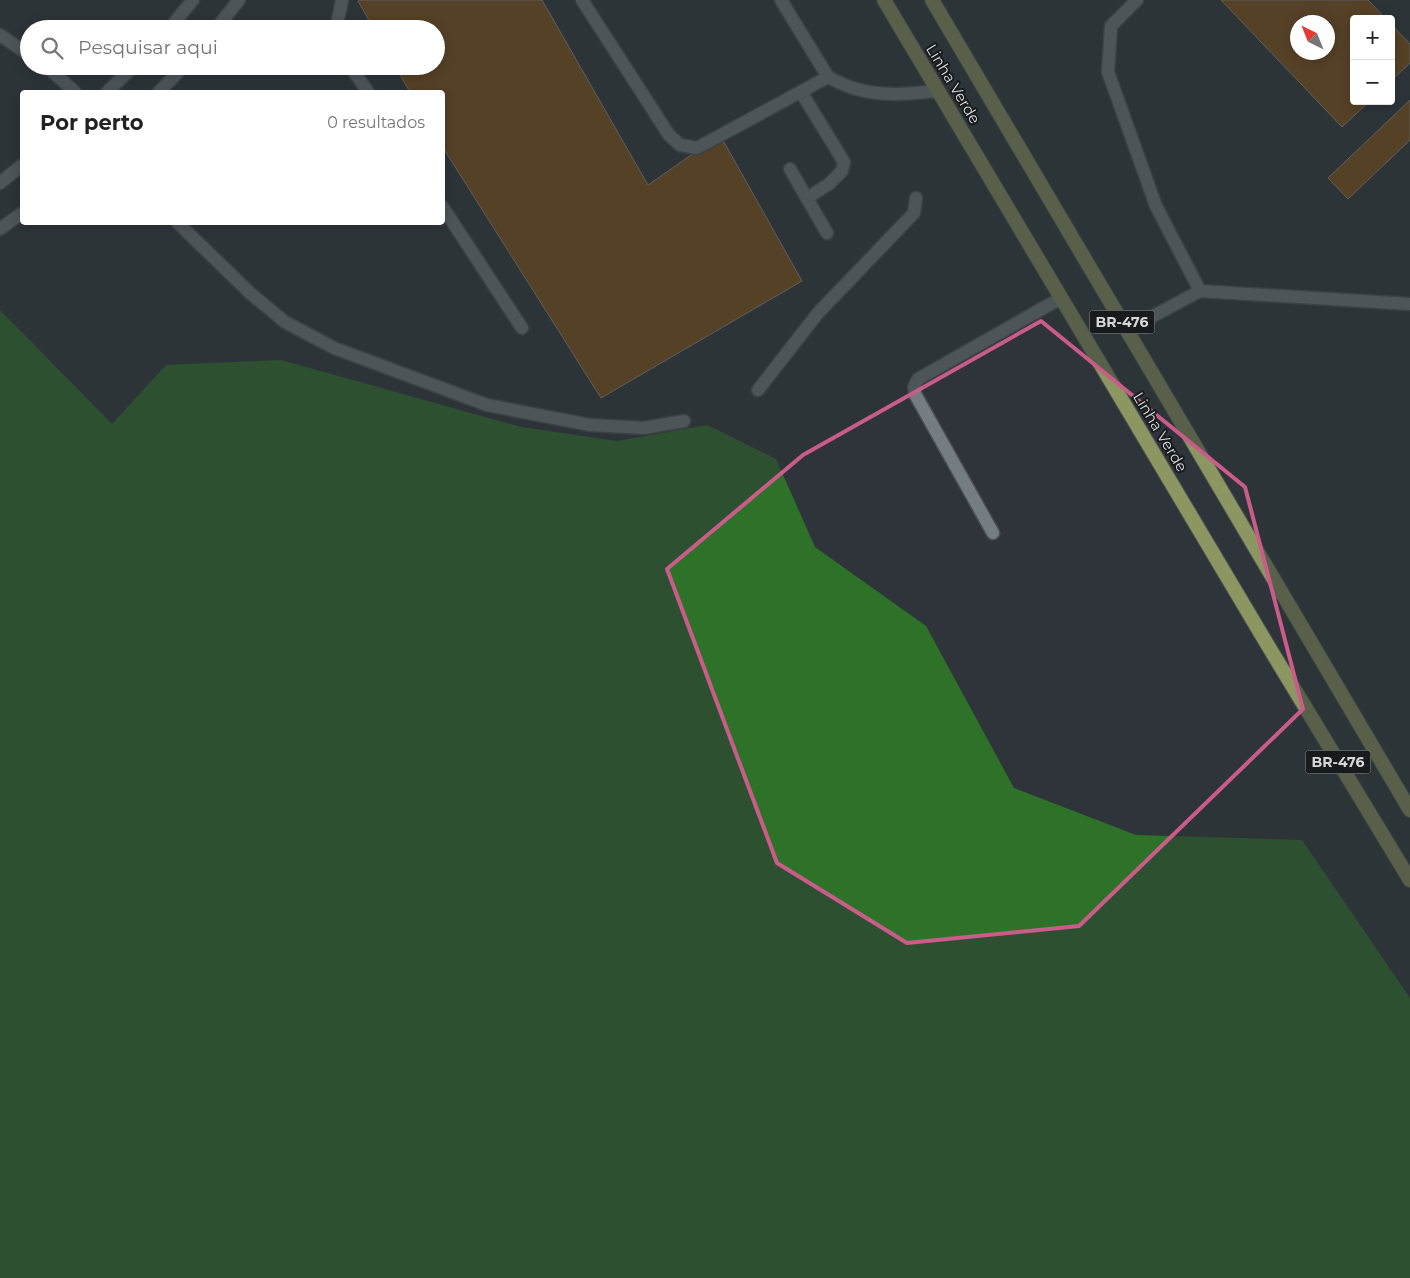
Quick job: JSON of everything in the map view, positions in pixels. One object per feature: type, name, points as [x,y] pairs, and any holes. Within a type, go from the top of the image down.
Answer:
[{"type":"highway","name":"Linha Verde","points":[[884,0],[1257,627],[1410,880]]},
{"type":"highway","name":"Linha Verde","points":[[932,0],[1410,810]]},
{"type":"street","points":[[177,20],[193,0]]},
{"type":"street","points":[[223,20],[239,0]]},
{"type":"street","points":[[338,20],[342,0]]},
{"type":"street","points":[[582,0],[669,136],[680,144],[697,148],[828,77]]},
{"type":"street","points":[[780,0],[828,77],[854,88],[883,94],[911,94],[938,91]]},
{"type":"street","points":[[1137,0],[1111,26],[1108,72],[1156,206],[1200,291]]},
{"type":"street","points":[[0,35],[20,49]]},
{"type":"street","points":[[56,75],[73,90]]},
{"type":"street","points":[[109,90],[125,75]]},
{"type":"street","points":[[161,90],[175,75]]},
{"type":"street","points":[[356,75],[367,90]]},
{"type":"street","points":[[800,92],[844,162],[842,171],[829,184],[807,198]]},
{"type":"street","points":[[0,182],[20,167]]},
{"type":"street","points":[[790,169],[827,233]]},
{"type":"street","points":[[758,390],[818,313],[914,213],[916,198]]},
{"type":"street","points":[[445,211],[522,328]]},
{"type":"street","points":[[0,229],[20,214]]},
{"type":"street","points":[[180,225],[250,292],[286,322],[334,348],[486,405],[590,424],[644,428],[684,421]]},
{"type":"street","points":[[1127,330],[1200,291],[1410,304]]},
{"type":"street","points":[[993,533],[915,394],[914,387],[918,379],[1061,298]]},
{"type":"highlighted area","points":[[1041,321],[1245,487],[1303,709],[1079,926],[907,943],[777,863],[667,569],[803,455]]},
{"type":"green space","points":[[0,310],[112,424],[166,365],[281,360],[521,427],[617,441],[707,425],[776,459],[815,547],[926,626],[1014,788],[1136,835],[1302,840],[1410,998],[1410,1278],[0,1278]]},
{"type":"building","points":[[542,0],[648,185],[720,135],[802,281],[601,398],[445,151],[445,90],[409,90],[400,75],[445,75],[445,20],[369,20],[358,1]]},
{"type":"building","points":[[1221,0],[1368,0],[1382,15],[1350,15],[1350,105],[1366,105],[1342,127]]},
{"type":"building","points":[[1395,28],[1410,44],[1410,63],[1395,77]]},
{"type":"building","points":[[1410,100],[1410,140],[1348,199],[1328,178]]}]
